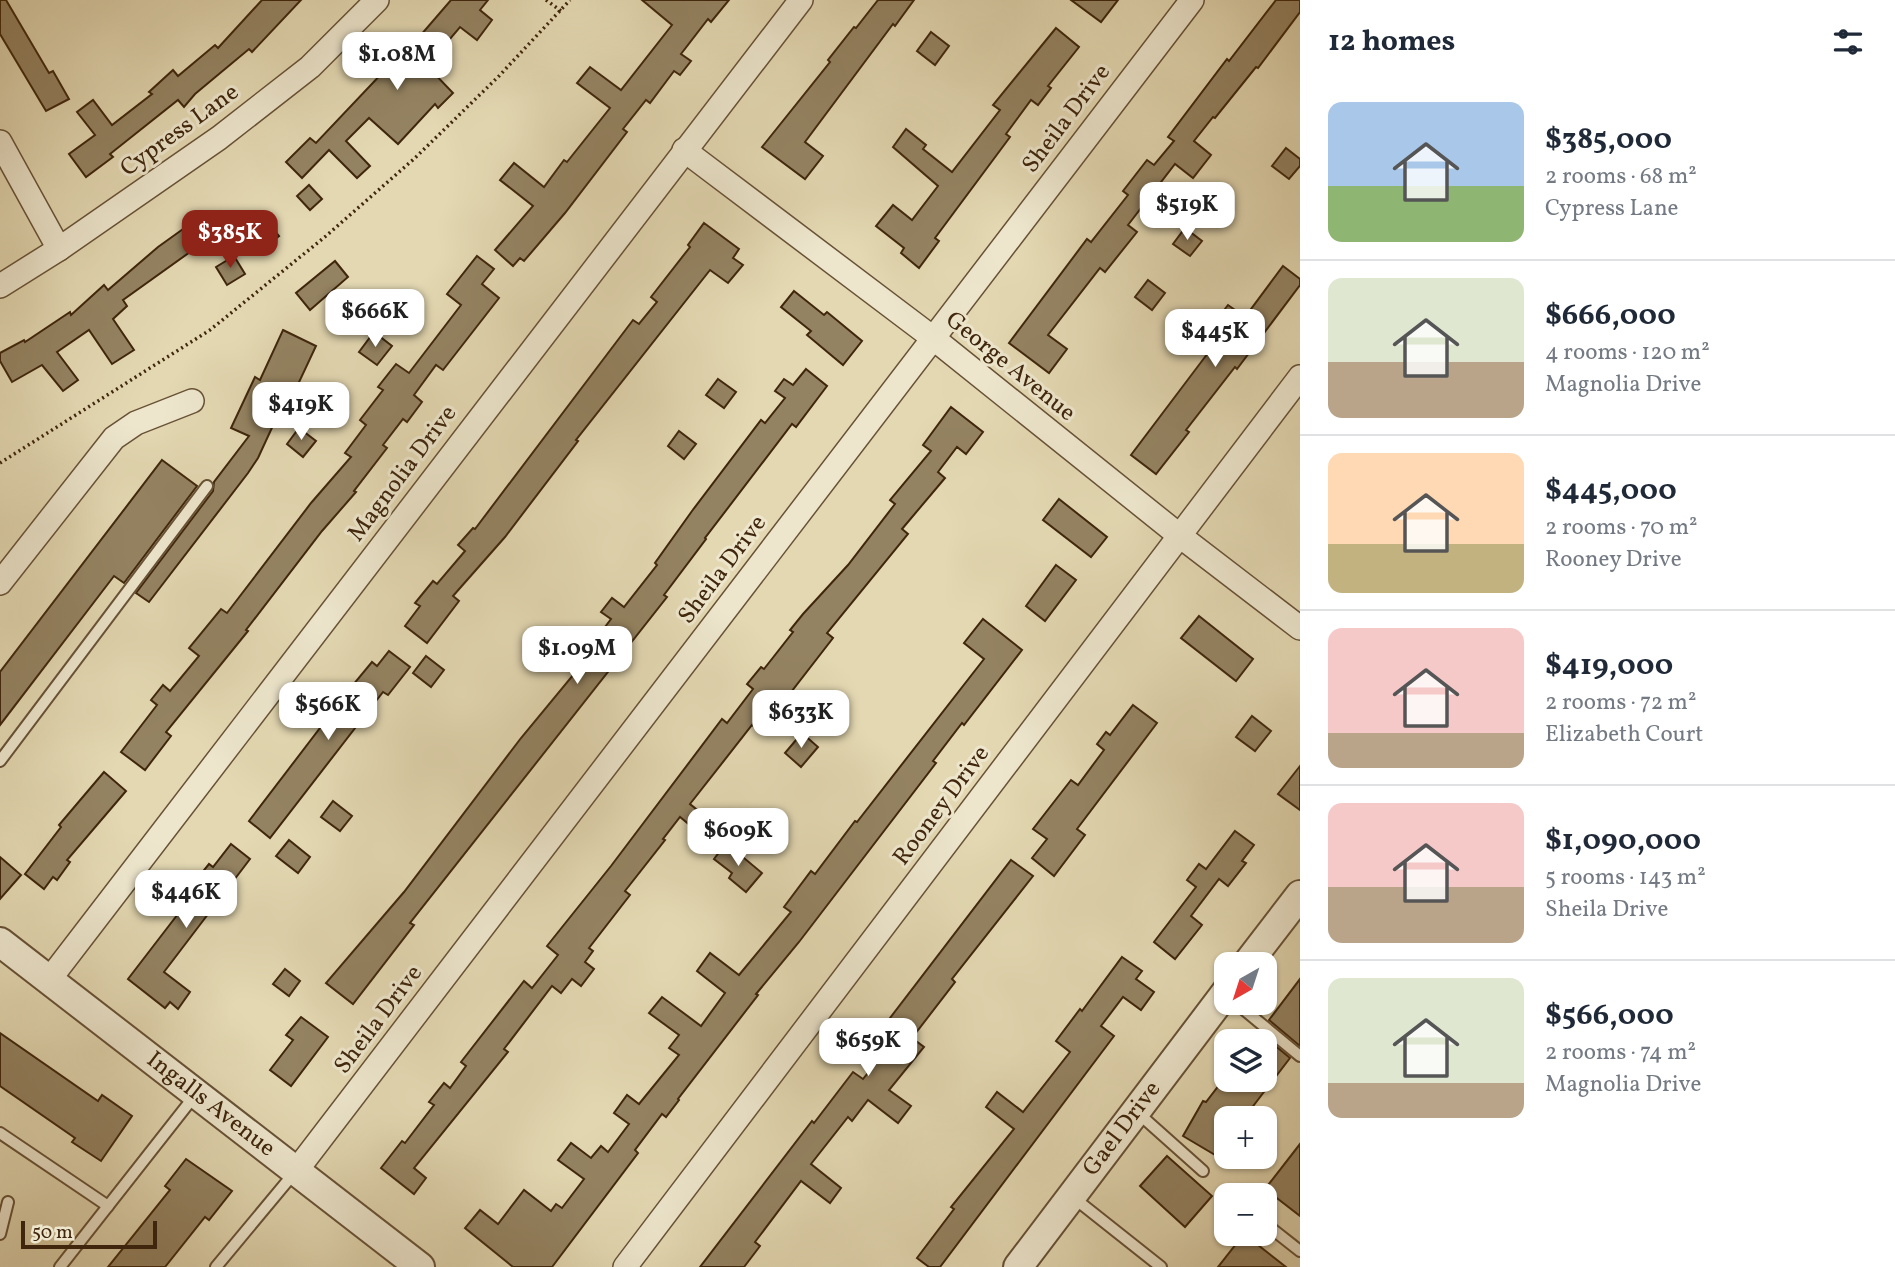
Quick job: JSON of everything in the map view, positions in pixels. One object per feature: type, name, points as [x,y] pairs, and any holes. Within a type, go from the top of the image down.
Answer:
[{"type":"street","name":"Cypress Lane","points":[[0,285],[60,249],[229,130],[310,66],[377,0]]},
{"type":"street","name":"Magnolia Drive","points":[[49,980],[801,0]]},
{"type":"street","name":"Sheila Drive","points":[[296,1171],[1192,0]]},
{"type":"street","points":[[0,142],[60,249]]},
{"type":"street","name":"George Avenue","points":[[684,150],[933,338],[1180,536],[1300,628]]},
{"type":"street","name":"Rooney Drive","points":[[625,1267],[1300,377]]},
{"type":"street","points":[[0,583],[114,438],[136,424],[192,401]]},
{"type":"street","points":[[1256,952],[1300,895]]},
{"type":"street","name":"Ingalls Avenue","points":[[0,942],[420,1267]]},
{"type":"street","name":"Gael Drive","points":[[1018,1267],[1214,1014]]},
{"type":"lane","points":[[0,761],[207,486]]},
{"type":"lane","points":[[1251,1015],[1300,1056]]},
{"type":"lane","points":[[60,1267],[196,1094]]},
{"type":"lane","points":[[1136,1111],[1203,1171]]},
{"type":"lane","points":[[0,1133],[108,1206]]},
{"type":"lane","points":[[216,1267],[296,1171]]},
{"type":"lane","points":[[1071,1196],[1161,1267]]},
{"type":"lane","points":[[0,1234],[8,1202]]},
{"type":"lane","points":[[1277,1233],[1300,1251]]},
{"type":"path","points":[[546,0],[561,11]]},
{"type":"path","points":[[0,463],[210,330],[305,253],[415,158],[499,76],[570,0]]},
{"type":"building","points":[[0,0],[6,0],[49,73],[53,71],[69,99],[46,111],[0,34]]},
{"type":"building","points":[[262,0],[301,0],[252,52],[249,49],[195,94],[184,107],[178,100],[110,154],[113,157],[86,177],[69,154],[95,135],[77,112],[93,100],[112,125],[152,94],[149,92],[173,70],[178,76],[215,45],[218,48]]},
{"type":"building","points":[[451,0],[488,0],[480,10],[492,20],[477,40],[460,27],[427,66],[453,93],[438,108],[435,104],[398,144],[369,118],[346,141],[370,166],[357,178],[329,150],[302,178],[286,162],[310,138],[316,143],[386,69],[389,72]]},
{"type":"building","points":[[642,0],[729,0],[711,22],[708,19],[681,54],[691,61],[680,75],[674,71],[650,103],[646,100],[623,129],[627,132],[565,213],[524,261],[520,258],[513,266],[495,250],[533,206],[500,180],[514,163],[544,187],[610,108],[577,83],[590,67],[621,90],[672,25]]},
{"type":"building","points":[[878,0],[914,0],[805,142],[823,156],[805,179],[762,147],[830,62],[828,60],[854,27],[856,28]]},
{"type":"building","points":[[1071,0],[1118,0],[1101,22]]},
{"type":"building","points":[[1276,0],[1300,0],[1300,12],[1258,68],[1256,67],[1194,141],[1211,155],[1193,178],[1175,164],[1128,225],[1137,232],[1105,272],[1100,268],[1048,335],[1067,349],[1049,373],[1009,343],[1087,239],[1091,242],[1128,195],[1123,191],[1147,160],[1154,165],[1174,141],[1168,137]]},
{"type":"building","points":[[1056,28],[1079,47],[1048,86],[1051,88],[1038,105],[1031,100],[1006,134],[1010,137],[935,238],[939,241],[919,268],[901,253],[904,248],[876,226],[893,205],[912,220],[938,186],[893,147],[906,129],[926,145],[923,149],[952,172],[1000,110],[993,105]]},
{"type":"building","points":[[931,32],[949,46],[935,65],[917,51]]},
{"type":"building","points":[[1286,148],[1300,159],[1300,166],[1289,179],[1272,166]]},
{"type":"building","points":[[309,185],[322,199],[310,210],[297,196]]},
{"type":"building","points":[[266,220],[279,236],[266,246],[253,229]]},
{"type":"building","points":[[704,223],[739,249],[733,258],[743,265],[728,283],[710,270],[576,440],[578,441],[505,537],[453,596],[459,601],[427,643],[405,626],[420,606],[415,603],[433,581],[437,584],[465,551],[458,545],[475,529],[633,320],[639,324],[657,302],[651,297],[690,247],[688,245]]},
{"type":"building","points":[[1185,228],[1202,241],[1190,256],[1173,244]]},
{"type":"building","points":[[183,229],[197,247],[123,300],[127,306],[113,319],[134,350],[112,364],[89,330],[57,352],[78,380],[63,391],[42,365],[12,382],[0,361],[0,353],[24,340],[25,342],[70,312],[71,315],[104,285],[108,290]]},
{"type":"building","points":[[234,256],[245,274],[227,285],[216,267]]},
{"type":"building","points":[[477,256],[494,269],[482,284],[499,298],[443,370],[436,365],[414,395],[422,402],[407,422],[403,419],[383,445],[387,448],[354,491],[356,492],[322,531],[246,630],[248,631],[166,732],[171,736],[145,770],[121,752],[157,705],[151,700],[163,685],[170,691],[199,656],[189,648],[221,609],[227,613],[311,503],[351,457],[345,453],[366,425],[360,420],[383,390],[378,387],[396,364],[409,373],[461,305],[447,294]]},
{"type":"building","points":[[335,261],[348,277],[310,310],[296,293]]},
{"type":"building","points":[[1283,266],[1300,279],[1300,285],[1237,369],[1235,367],[1186,430],[1189,432],[1156,474],[1131,455],[1211,349],[1201,340],[1228,305],[1245,317]]},
{"type":"building","points":[[1148,280],[1165,293],[1152,310],[1135,297]]},
{"type":"building","points":[[794,291],[824,315],[827,312],[862,341],[843,365],[807,335],[811,331],[781,307]]},
{"type":"building","points":[[283,330],[316,346],[293,395],[288,393],[258,458],[248,473],[149,602],[136,593],[213,491],[214,482],[249,436],[231,428],[255,377],[260,380]]},
{"type":"building","points":[[374,332],[392,346],[377,365],[359,352]]},
{"type":"building","points":[[806,369],[827,386],[796,427],[792,424],[705,538],[664,595],[667,597],[410,923],[414,925],[353,1004],[326,983],[404,892],[521,738],[574,674],[571,672],[611,619],[601,612],[612,598],[624,607],[761,420],[765,423],[785,398],[775,391],[784,379],[793,385]]},
{"type":"building","points":[[718,379],[736,392],[724,408],[706,395]]},
{"type":"building","points":[[951,407],[983,432],[966,454],[957,447],[938,472],[945,478],[902,529],[908,534],[827,633],[833,638],[763,733],[752,725],[690,804],[701,813],[691,826],[680,817],[625,891],[630,895],[589,948],[593,951],[585,962],[594,969],[581,986],[572,979],[561,993],[552,986],[504,1049],[508,1052],[414,1168],[426,1178],[414,1194],[381,1168],[402,1141],[405,1143],[434,1105],[429,1102],[444,1083],[450,1088],[466,1066],[461,1062],[524,981],[532,988],[558,955],[547,946],[722,719],[727,723],[753,689],[747,684],[761,667],[764,669],[793,632],[790,630],[848,565],[895,504],[890,500],[931,451],[923,445]]},
{"type":"building","points":[[299,428],[316,441],[303,457],[287,444]]},
{"type":"building","points":[[679,431],[696,444],[684,459],[668,446]]},
{"type":"building","points":[[162,460],[197,486],[124,583],[114,576],[0,725],[0,672]]},
{"type":"building","points":[[1059,499],[1107,537],[1091,557],[1043,520]]},
{"type":"building","points":[[1056,565],[1076,580],[1045,621],[1026,606]]},
{"type":"building","points":[[1199,616],[1253,659],[1236,681],[1181,638]]},
{"type":"building","points":[[983,619],[1022,650],[933,761],[936,763],[756,994],[758,995],[666,1117],[662,1114],[635,1150],[638,1153],[552,1267],[513,1267],[465,1228],[480,1210],[498,1224],[524,1190],[551,1211],[556,1204],[562,1208],[584,1179],[558,1160],[571,1143],[591,1158],[601,1146],[608,1152],[629,1124],[614,1113],[627,1095],[639,1104],[679,1055],[669,1048],[679,1035],[649,1013],[662,997],[701,1026],[725,993],[697,971],[710,953],[739,975],[791,912],[784,907],[811,871],[815,874],[984,659],[964,643]]},
{"type":"building","points":[[389,651],[410,667],[388,695],[383,692],[270,838],[249,821],[352,686],[372,662],[377,666]]},
{"type":"building","points":[[426,656],[444,670],[431,687],[413,673]]},
{"type":"building","points":[[1133,705],[1157,723],[1077,829],[1085,835],[1054,876],[1032,858],[1047,839],[1033,829],[1071,780],[1078,785],[1104,750],[1097,744],[1106,732],[1110,735]]},
{"type":"building","points":[[1252,716],[1271,731],[1255,751],[1236,737]]},
{"type":"building","points":[[802,733],[818,747],[801,767],[785,753]]},
{"type":"building","points":[[1300,766],[1300,810],[1278,794]]},
{"type":"building","points":[[104,772],[126,791],[67,860],[70,862],[57,880],[53,877],[44,889],[25,874],[61,827],[59,825]]},
{"type":"building","points":[[333,801],[352,816],[340,831],[321,817]]},
{"type":"building","points":[[1235,831],[1254,845],[1242,861],[1246,863],[1228,886],[1219,879],[1191,916],[1202,925],[1175,959],[1154,942],[1196,887],[1187,880],[1199,864],[1206,869]]},
{"type":"building","points":[[289,840],[310,857],[298,873],[276,856]]},
{"type":"building","points":[[726,843],[762,873],[746,892],[729,878],[732,873],[714,859]]},
{"type":"building","points":[[231,844],[250,859],[164,972],[190,992],[178,1009],[170,1002],[165,1008],[128,979],[201,884],[196,880],[209,864],[213,867]]},
{"type":"building","points":[[0,857],[21,875],[0,899]]},
{"type":"building","points":[[1011,860],[1033,876],[952,979],[955,982],[912,1038],[924,1047],[889,1090],[911,1106],[898,1123],[868,1100],[852,1121],[848,1117],[811,1164],[841,1188],[830,1203],[801,1181],[755,1242],[760,1246],[744,1267],[700,1267],[853,1072],[863,1079],[890,1045],[877,1035]]},
{"type":"building","points":[[1122,957],[1142,971],[1136,979],[1154,992],[1141,1010],[1123,997],[1101,1026],[1114,1036],[940,1267],[929,1267],[917,1258],[954,1209],[951,1207],[1014,1129],[986,1107],[997,1092],[1023,1112],[1070,1052],[1056,1041]]},
{"type":"building","points":[[285,969],[300,981],[289,996],[273,984]]},
{"type":"building","points":[[1300,979],[1300,1046],[1269,1020],[1273,1015],[1278,1015],[1278,1008]]},
{"type":"building","points":[[301,1017],[328,1037],[291,1086],[270,1070],[293,1040],[286,1035]]},
{"type":"building","points":[[0,1033],[98,1101],[102,1095],[132,1116],[101,1161],[72,1142],[75,1138],[0,1086]]},
{"type":"building","points":[[1277,1047],[1290,1058],[1277,1075]]},
{"type":"building","points":[[1214,1092],[1264,1092],[1253,1106],[1214,1106],[1214,1154],[1183,1136],[1203,1101],[1206,1102]]},
{"type":"building","points":[[1300,1144],[1300,1216],[1277,1198],[1277,1183],[1270,1183]]},
{"type":"building","points":[[1167,1156],[1212,1196],[1185,1227],[1140,1186]]},
{"type":"building","points":[[186,1159],[232,1191],[209,1220],[205,1217],[165,1267],[108,1267],[170,1190],[165,1186]]},
{"type":"building","points":[[1235,1246],[1259,1246],[1286,1267],[1218,1267]]}]
